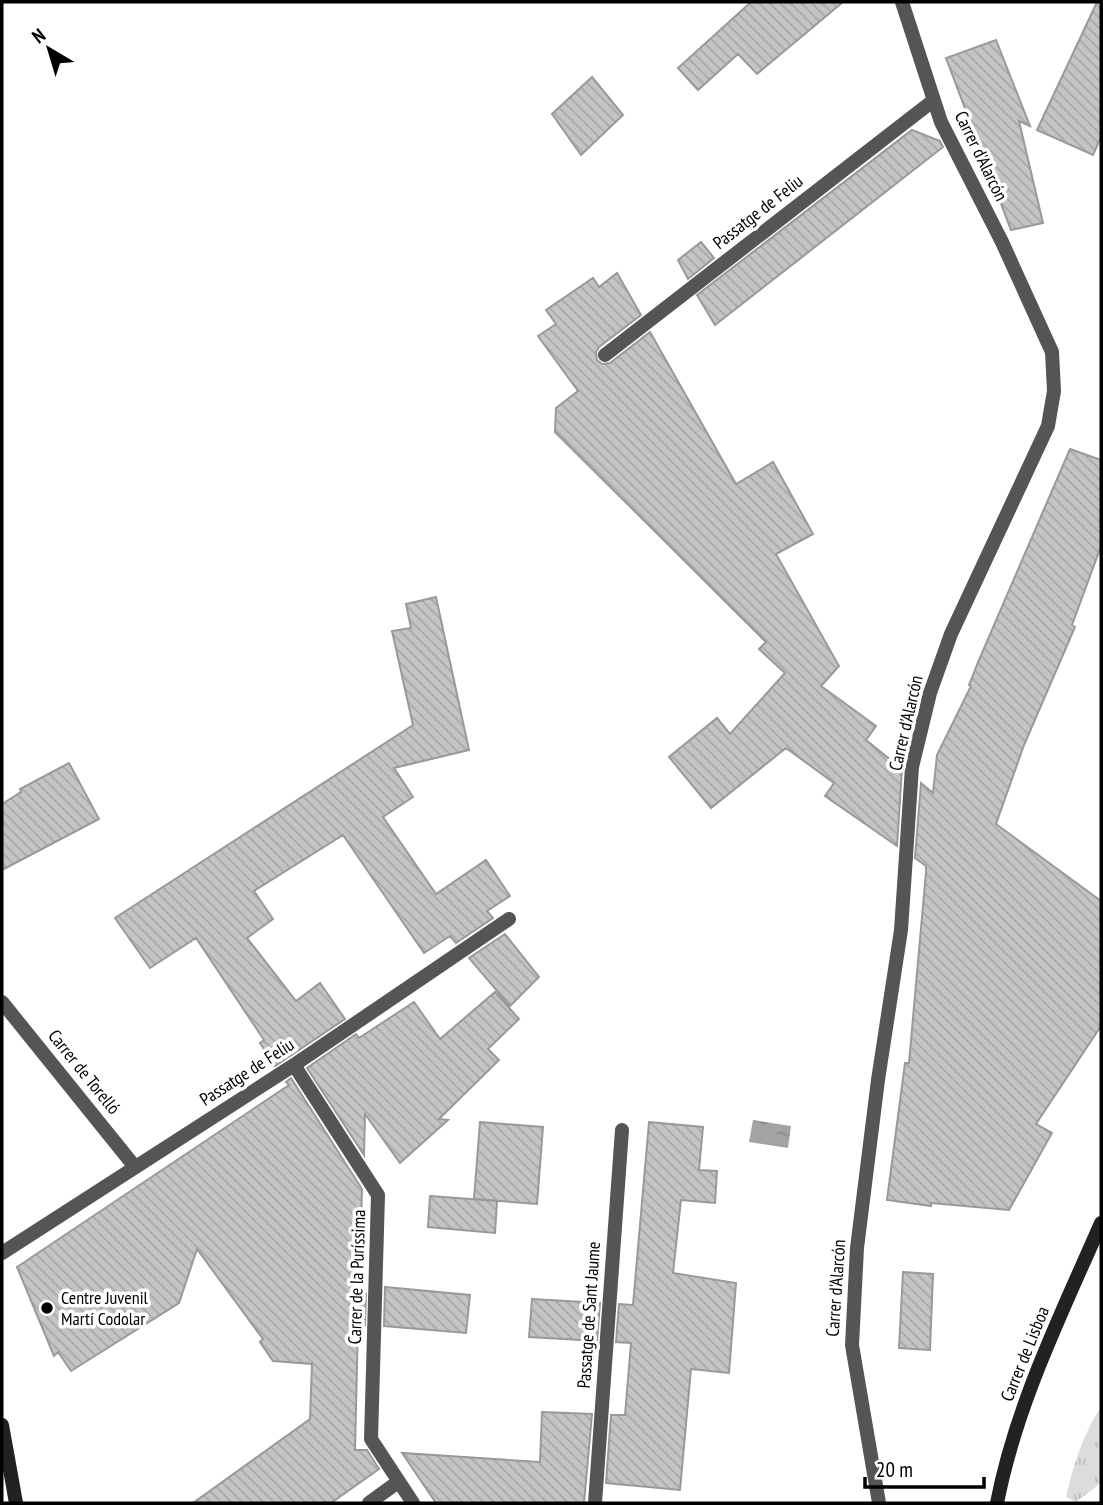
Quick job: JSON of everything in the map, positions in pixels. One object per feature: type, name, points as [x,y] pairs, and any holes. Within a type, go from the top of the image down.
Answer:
[{"type":"street","name":"Carrer d'Alarcón","points":[[879,1503],[852,1345],[857,1248],[878,1080],[901,930],[912,767],[930,693],[951,634],[1048,426],[1054,391],[1052,352],[1002,242],[941,122],[902,2]]},
{"type":"street","name":"Passatge de Feliu","points":[[605,355],[934,100]]},
{"type":"street","name":"Passatge de Feliu","points":[[2,1253],[294,1065],[509,919]]},
{"type":"street","name":"Carrer de Torelló","points":[[2,1002],[135,1167]]},
{"type":"street","name":"Carrer de la Puríssima","points":[[294,1065],[378,1195],[371,1439],[413,1503]]},
{"type":"street","name":"Passatge de Sant Jaume","points":[[595,1503],[622,1130]]},
{"type":"street","name":"Carrer de Lisboa","points":[[997,1503],[1006,1460],[1036,1372],[1101,1223]]},
{"type":"street","points":[[2,1425],[16,1503]]},
{"type":"street","points":[[369,1503],[398,1482]]},
{"type":"green space","points":[[1101,1407],[1101,1483],[1076,1502],[1066,1497],[1075,1462]]},
{"type":"water","points":[[753,1120],[791,1126],[788,1148],[749,1142]]},
{"type":"building","points":[[751,2],[843,2],[757,74],[738,54],[698,90],[678,68]]},
{"type":"building","points":[[1097,2],[1101,2],[1101,137],[1093,155],[1037,130]]},
{"type":"building","points":[[996,40],[1030,126],[1019,121],[1043,223],[1011,230],[946,58]]},
{"type":"building","points":[[592,77],[623,115],[581,155],[552,114]]},
{"type":"building","points":[[912,130],[940,141],[943,147],[715,325],[697,295]]},
{"type":"building","points":[[701,242],[714,258],[688,279],[678,260]]},
{"type":"building","points":[[617,273],[641,315],[599,347],[596,352],[597,360],[602,364],[610,363],[650,332],[736,484],[773,462],[813,534],[776,554],[839,666],[821,686],[876,726],[866,740],[902,769],[897,846],[825,796],[834,783],[786,748],[711,808],[669,757],[717,718],[730,734],[785,673],[759,649],[766,642],[555,432],[556,408],[578,391],[538,336],[556,324],[546,310],[593,278],[599,287]]},
{"type":"building","points":[[1070,449],[1101,460],[1101,546],[1072,625],[1075,627],[1024,745],[996,824],[1101,901],[1101,1026],[1036,1124],[1052,1133],[1009,1210],[931,1203],[931,1206],[887,1200],[905,1063],[909,1063],[926,872],[926,866],[915,858],[921,783],[933,793],[937,755],[971,686],[969,685],[979,660]]},
{"type":"building","points":[[436,597],[469,750],[394,768],[413,797],[383,817],[436,894],[486,860],[510,896],[487,911],[493,918],[456,943],[450,936],[424,953],[343,835],[254,891],[273,919],[247,938],[296,1001],[320,983],[345,1019],[275,1066],[260,1043],[264,1040],[196,938],[150,968],[115,918],[413,725],[392,631],[411,628],[406,604]]},
{"type":"building","points":[[69,763],[99,819],[2,870],[2,804],[21,792],[20,789]]},
{"type":"building","points":[[505,934],[539,977],[510,1006],[469,958]]},
{"type":"building","points":[[495,992],[519,1019],[488,1049],[499,1060],[439,1119],[448,1120],[400,1163],[365,1114],[364,1155],[307,1068],[356,1034],[359,1038],[414,1002],[440,1039]]},
{"type":"building","points":[[291,1078],[362,1189],[359,1298],[366,1294],[365,1325],[358,1324],[355,1450],[367,1450],[379,1469],[331,1503],[193,1503],[310,1419],[312,1364],[273,1361],[260,1342],[263,1339],[197,1249],[179,1303],[71,1371],[58,1352],[54,1356],[17,1267],[289,1085],[286,1082]]},
{"type":"building","points":[[480,1122],[543,1127],[537,1204],[474,1199]]},
{"type":"building","points":[[649,1122],[703,1127],[699,1170],[717,1171],[715,1203],[681,1200],[673,1273],[736,1283],[729,1373],[691,1369],[680,1490],[606,1483],[611,1415],[625,1415],[631,1343],[616,1342],[619,1304],[633,1305]]},
{"type":"building","points":[[430,1196],[497,1201],[495,1233],[428,1227]]},
{"type":"building","points":[[903,1272],[933,1274],[930,1350],[899,1348]]},
{"type":"building","points":[[385,1287],[470,1295],[466,1333],[384,1326]]},
{"type":"building","points":[[532,1299],[600,1303],[597,1341],[529,1337]]},
{"type":"building","points":[[542,1412],[592,1414],[584,1503],[436,1503],[402,1453],[540,1462]]},
{"type":"place","name":"Centre Juvenil Martí Codolar","points":[[47,1308]]}]
